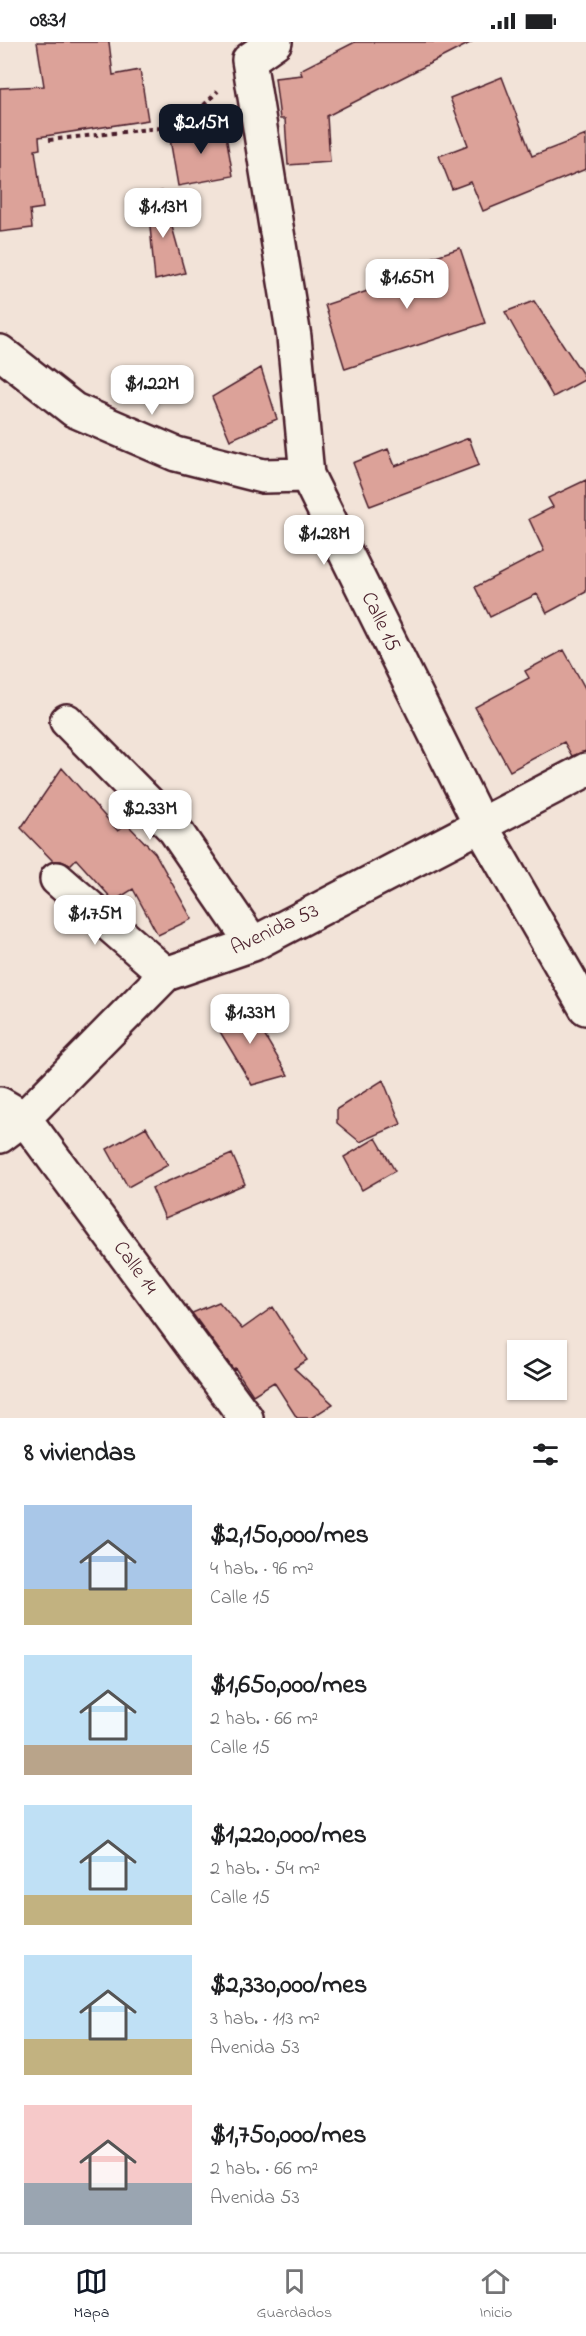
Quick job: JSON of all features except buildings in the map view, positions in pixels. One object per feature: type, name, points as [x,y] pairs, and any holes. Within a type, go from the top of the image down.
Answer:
[{"type":"street","name":"Calle 15","points":[[262,51],[308,475],[481,826],[586,1008]]},
{"type":"street","points":[[0,352],[74,410],[176,454],[263,476],[308,475]]},
{"type":"street","points":[[67,721],[175,830],[254,944]]},
{"type":"street","name":"Avenida 53","points":[[8,1119],[166,974],[254,944],[586,770]]},
{"type":"street","points":[[57,879],[166,974]]},
{"type":"street","name":"Calle 14","points":[[8,1119],[246,1418]]},
{"type":"path","points":[[49,140],[160,128],[191,118],[262,51]]}]
